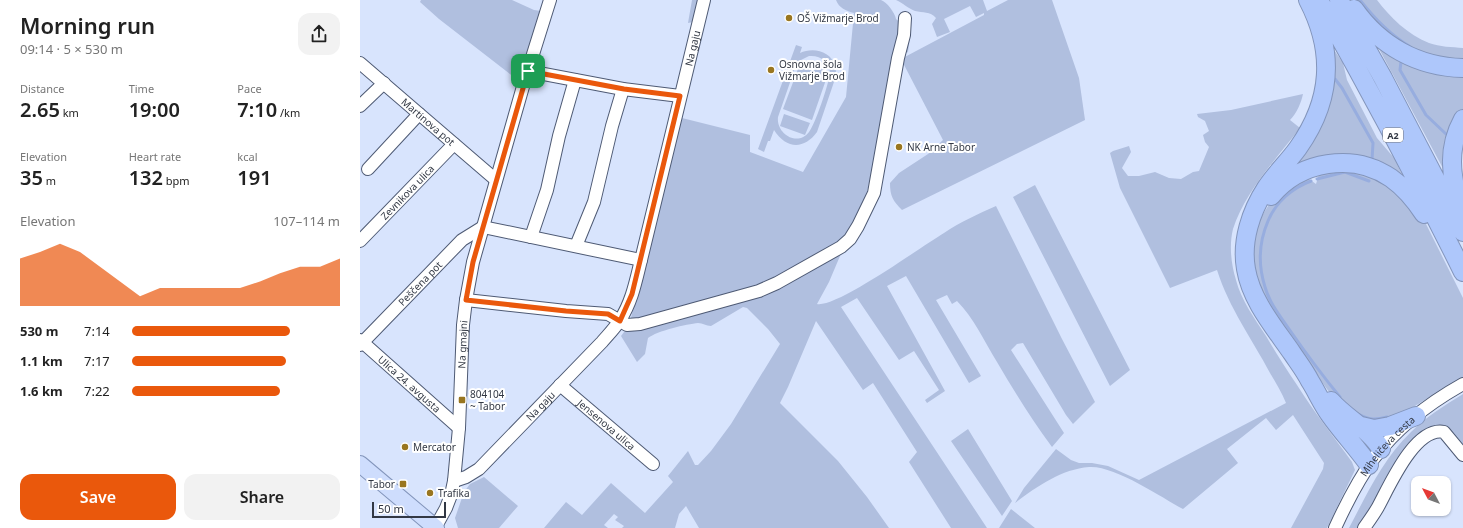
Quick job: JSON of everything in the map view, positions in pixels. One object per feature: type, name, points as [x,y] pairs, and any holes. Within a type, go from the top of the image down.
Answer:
[{"type":"highway","points":[[1308,0],[1320,25],[1326,49],[1327,72],[1324,94],[1317,115],[1309,131],[1298,148],[1266,188],[1258,203],[1245,241],[1246,270],[1252,291],[1261,308],[1310,381],[1330,416],[1369,465]]},
{"type":"highway","name":"A2","points":[[1318,0],[1381,112],[1463,272]]},
{"type":"highway","name":"A2","points":[[1339,0],[1383,78],[1463,232]]},
{"type":"highway","points":[[1349,0],[1369,29],[1401,53],[1424,63],[1451,68],[1463,68]]},
{"type":"highway","points":[[1463,119],[1456,134],[1451,164],[1456,194],[1463,211]]},
{"type":"highway","points":[[1251,220],[1273,193],[1297,174],[1308,169],[1329,164],[1352,163],[1364,166],[1390,178],[1408,192],[1426,215],[1446,255],[1463,276]]},
{"type":"highway","points":[[1310,381],[1340,411],[1374,439],[1381,449]]},
{"type":"highway","points":[[1357,425],[1374,428],[1390,426],[1416,416]]},
{"type":"main road","points":[[360,464],[436,528]]},
{"type":"street","name":"Na gmajni","points":[[436,528],[451,495],[454,481],[459,428],[463,325],[473,262],[550,0]]},
{"type":"street","name":"Na gaju","points":[[454,481],[466,477],[479,469],[620,321],[632,294],[642,260],[704,0]]},
{"type":"street","points":[[466,300],[608,314],[628,325],[640,324],[759,291],[777,283],[837,249],[850,239],[874,193],[898,58],[904,35],[905,18]]},
{"type":"street","name":"Martinova pot","points":[[360,63],[496,180]]},
{"type":"street","points":[[528,71],[624,89],[680,96]]},
{"type":"street","points":[[531,237],[547,190],[559,136],[575,80]]},
{"type":"street","points":[[360,106],[384,83]]},
{"type":"street","points":[[576,246],[594,202],[612,126],[624,89]]},
{"type":"street","points":[[368,169],[419,114]]},
{"type":"street","name":"Zevnikova ulica","points":[[360,241],[454,144]]},
{"type":"street","points":[[483,227],[642,260]]},
{"type":"street","name":"Peščena pot","points":[[361,342],[462,240],[483,227]]},
{"type":"street","name":"Ulica 24. avgusta","points":[[361,342],[459,428]]},
{"type":"street","name":"Miheličeva cesta","points":[[1334,528],[1358,482],[1381,449],[1416,416],[1463,384]]},
{"type":"street","name":"Jensenova ulica","points":[[560,385],[653,464]]},
{"type":"street","name":"Miheličeva cesta","points":[[1364,528],[1377,509],[1403,461],[1416,445],[1426,436],[1435,432],[1444,432],[1463,455]]},
{"type":"shaded area","points":[[421,0],[512,0],[534,10],[541,11],[520,76],[515,78],[439,19],[420,2]]},
{"type":"shaded area","points":[[692,0],[699,0],[693,22],[688,23]]},
{"type":"shaded area","points":[[836,0],[883,1],[890,8],[896,19],[910,37],[908,52],[897,57],[867,192],[847,237],[760,288],[630,321],[645,268],[682,118],[750,135],[750,152],[803,172],[846,97],[854,13],[843,9]]},
{"type":"shaded area","points":[[896,0],[983,0],[987,11],[1008,0],[1052,0],[1079,78],[1085,120],[902,210],[893,198],[890,183],[899,173],[928,154],[943,140],[901,59],[984,15],[984,13],[976,17],[970,6],[944,19],[950,32],[937,37],[932,24],[936,18],[934,16],[929,13],[913,10]]},
{"type":"shaded area","points":[[1352,0],[1377,0],[1400,25],[1421,40],[1446,47],[1463,48],[1463,63],[1409,51]]},
{"type":"shaded area","points":[[1330,44],[1343,63],[1347,80],[1377,138],[1395,159],[1406,184],[1386,169],[1292,171]]},
{"type":"shaded area","points":[[796,45],[802,47],[800,53],[810,50],[826,54],[833,61],[836,76],[817,132],[806,142],[795,145],[784,141],[774,130],[764,152],[758,149]],"holes":[[[809,56],[824,60],[829,69],[829,78],[812,128],[804,136],[794,138],[784,133],[780,129],[778,117],[795,68],[801,60]]]},
{"type":"shaded area","points":[[1377,45],[1463,72],[1463,111],[1446,174]]},
{"type":"shaded area","points":[[801,61],[829,71],[812,120],[783,109]]},
{"type":"shaded area","points":[[1303,94],[1295,114],[1290,120],[1300,128],[1262,176],[1245,202],[1233,229],[1231,254],[1234,274],[1238,287],[1249,309],[1317,415],[1352,462],[1355,470],[1327,528],[1291,528],[1323,469],[1324,463],[1293,415],[1276,430],[1266,418],[1227,449],[1238,463],[1183,509],[1124,476],[1111,471],[1089,467],[1079,468],[1059,475],[1041,485],[1015,503],[1024,488],[1056,449],[1071,460],[1079,463],[1092,463],[1108,466],[1139,480],[1286,403],[1279,388],[1234,310],[1217,270],[1170,288],[1120,188],[1110,153],[1129,146],[1131,152],[1122,168],[1128,176],[1139,176],[1155,172],[1169,178],[1181,179],[1193,172],[1199,171],[1209,147],[1205,142],[1203,135],[1209,131],[1205,121],[1198,117],[1197,114],[1231,110]]},
{"type":"shaded area","points":[[784,114],[810,123],[805,135],[780,126]]},
{"type":"shaded area","points":[[1340,167],[1384,179],[1424,220],[1463,298],[1463,377],[1395,418],[1367,423],[1332,396],[1272,313],[1255,278],[1253,247],[1256,230],[1270,203],[1306,177],[1316,184],[1320,171]]},
{"type":"shaded area","points":[[1035,185],[1130,370],[1110,386],[1013,197]]},
{"type":"shaded area","points":[[996,206],[1095,402],[1073,424],[1066,415],[1023,343],[1017,344],[1011,350],[1064,433],[1052,447],[1017,395],[974,322],[957,301],[952,304],[947,295],[936,300],[981,376],[969,383],[906,276],[887,286],[945,391],[927,403],[925,400],[939,390],[914,351],[899,360],[857,298],[841,307],[987,528],[951,528],[909,462],[917,452],[873,383],[863,390],[816,321],[780,403],[838,461],[867,497],[889,528],[699,528],[686,506],[679,514],[675,528],[622,528],[624,526],[615,520],[618,517],[614,514],[604,525],[608,528],[544,528],[566,502],[582,515],[611,483],[645,513],[673,482],[668,476],[688,451],[695,465],[698,465],[711,451],[731,424],[780,344],[768,329],[747,308],[743,307],[711,326],[700,323],[693,324],[672,328],[652,335],[648,338],[645,354],[637,362],[621,336],[624,332],[738,299],[838,253],[840,256],[829,282],[817,304],[827,303],[860,287],[880,275],[956,225]]},
{"type":"shaded area","points":[[1463,394],[1463,449],[1446,428],[1436,426],[1413,442],[1398,458],[1358,528],[1349,528],[1376,477],[1401,442],[1429,416]]},
{"type":"shaded area","points":[[968,429],[1012,501],[1002,516],[951,441]]},
{"type":"shaded area","points":[[484,477],[518,506],[499,528],[458,528],[455,518],[464,492],[470,484]]},
{"type":"shaded area","points":[[1011,509],[1035,528],[999,528]]},
{"type":"waterway","points":[[1360,0],[1382,25],[1409,46]]},
{"type":"waterway","points":[[1401,62],[1400,70],[1426,115],[1446,134]]},
{"type":"waterway","points":[[1335,79],[1342,88],[1373,143],[1372,160]]},
{"type":"waterway","points":[[1317,179],[1345,172],[1369,181]]},
{"type":"waterway","points":[[1311,181],[1285,196],[1271,214],[1261,245],[1261,270],[1267,293],[1275,309],[1307,355],[1340,397]]},
{"type":"waterway","points":[[1358,414],[1372,419],[1387,417]]},
{"type":"place","name":"OŠ Vižmarje Brod","points":[[789,18]]},
{"type":"place","name":"Osnovna šola Vižmarje Brod","points":[[771,70]]},
{"type":"place","name":"NK Arne Tabor","points":[[899,147]]},
{"type":"place","name":"804104 ~ Tabor","points":[[462,400]]},
{"type":"place","name":"Mercator","points":[[405,447]]},
{"type":"place","name":"Tabor","points":[[403,484]]},
{"type":"place","name":"Trafika","points":[[430,493]]},
{"type":"route","points":[[528,71],[624,89],[680,96],[642,260],[632,294],[620,321],[608,314],[466,300],[473,262],[528,71]]}]
